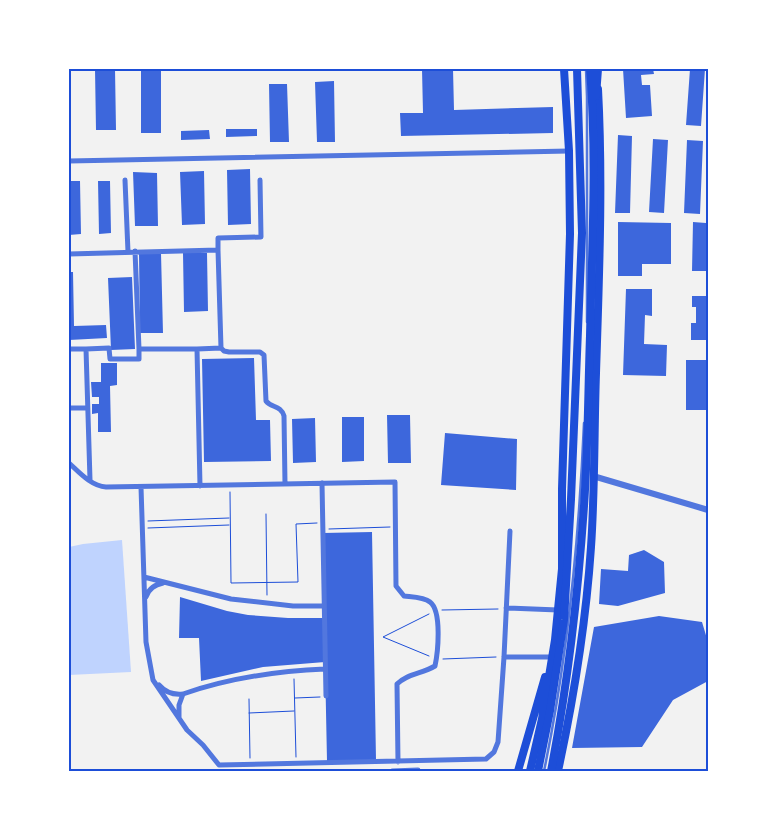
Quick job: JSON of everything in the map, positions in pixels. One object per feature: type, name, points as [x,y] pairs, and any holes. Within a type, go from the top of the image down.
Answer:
[{"type":"main road","points":[[530,771],[542,719],[552,657],[562,569],[562,489],[570,234],[569,151],[564,69]]},
{"type":"main road","points":[[538,771],[550,711],[564,620],[571,499],[582,234],[577,69]]},
{"type":"main road","points":[[551,771],[561,719],[575,618],[584,504],[593,232],[593,131],[590,69]]},
{"type":"main road","points":[[593,131],[598,69]]},
{"type":"main road","points":[[558,771],[568,723],[584,617],[591,546],[600,231],[598,69]]},
{"type":"main road","points":[[518,771],[538,700],[564,620]]},
{"type":"street","points":[[69,161],[569,151]]},
{"type":"street","points":[[125,180],[128,252]]},
{"type":"street","points":[[221,348],[218,238],[262,237],[260,180]]},
{"type":"street","points":[[69,254],[218,250]]},
{"type":"street","points":[[69,349],[109,348],[110,359],[138,359],[135,252]]},
{"type":"street","points":[[139,349],[221,348],[228,352],[260,352],[264,355],[266,401],[283,413],[285,484]]},
{"type":"street","points":[[86,349],[90,480]]},
{"type":"street","points":[[197,349],[200,486]]},
{"type":"street","points":[[69,408],[88,408]]},
{"type":"street","points":[[69,463],[100,486],[141,487],[395,482],[396,586],[404,596],[429,600],[436,610],[435,666],[426,672],[404,677],[397,684],[398,762]]},
{"type":"street","points":[[593,476],[708,510]]},
{"type":"street","points":[[322,483],[326,696]]},
{"type":"street","points":[[141,487],[146,642],[153,680],[178,718],[219,765],[486,759],[494,752],[498,742],[510,531]]},
{"type":"street","points":[[388,502],[395,501]]},
{"type":"street","points":[[144,577],[231,599],[267,604],[324,606]]},
{"type":"street","points":[[145,599],[154,585],[164,582]]},
{"type":"street","points":[[506,608],[558,610]]},
{"type":"street","points":[[504,657],[552,657]]},
{"type":"street","points":[[153,680],[162,689],[176,695],[236,679],[294,670],[325,668]]},
{"type":"street","points":[[178,718],[179,705],[183,694]]},
{"type":"street","points":[[392,771],[418,771],[418,761]]},
{"type":"lane","points":[[544,771],[554,722],[570,618],[580,504],[586,344],[586,69]]},
{"type":"path","points":[[230,485],[231,583],[298,582],[296,524],[396,527]]},
{"type":"path","points":[[266,514],[267,604]]},
{"type":"path","points":[[142,522],[230,518]]},
{"type":"path","points":[[142,528],[230,525]]},
{"type":"path","points":[[504,657],[436,659],[383,637],[436,610],[506,608]]},
{"type":"path","points":[[294,670],[296,764]]},
{"type":"path","points":[[295,698],[326,696]]},
{"type":"path","points":[[249,699],[250,765]]},
{"type":"path","points":[[248,713],[295,711]]},
{"type":"water","points":[[122,540],[131,672],[69,675],[69,547]]},
{"type":"building","points":[[95,69],[115,69],[116,130],[96,130]]},
{"type":"building","points":[[141,69],[161,69],[161,133],[141,133]]},
{"type":"building","points":[[422,69],[453,69],[454,110],[553,107],[553,133],[401,136],[400,113],[423,113]]},
{"type":"building","points":[[623,69],[653,69],[654,74],[641,75],[642,85],[650,85],[652,116],[626,118]]},
{"type":"building","points":[[690,69],[705,69],[701,126],[686,125]]},
{"type":"building","points":[[334,81],[335,142],[317,142],[315,82]]},
{"type":"building","points":[[269,84],[287,84],[289,142],[270,142]]},
{"type":"building","points":[[226,129],[257,129],[257,136],[226,137]]},
{"type":"building","points":[[209,130],[210,139],[181,140],[181,131]]},
{"type":"building","points":[[618,135],[632,136],[630,213],[615,213]]},
{"type":"building","points":[[653,139],[668,140],[664,213],[649,212]]},
{"type":"building","points":[[687,140],[703,141],[700,214],[684,213]]},
{"type":"building","points":[[250,169],[251,224],[228,225],[227,170]]},
{"type":"building","points":[[204,171],[205,224],[182,225],[180,172]]},
{"type":"building","points":[[133,172],[157,173],[158,226],[135,226]]},
{"type":"building","points":[[69,181],[80,181],[81,234],[69,235]]},
{"type":"building","points":[[98,181],[110,181],[111,233],[99,234]]},
{"type":"building","points":[[618,222],[671,223],[671,264],[642,264],[642,276],[618,276]]},
{"type":"building","points":[[693,222],[706,223],[706,271],[692,271]]},
{"type":"building","points":[[139,253],[161,253],[163,333],[140,333]]},
{"type":"building","points":[[183,253],[207,253],[208,311],[184,312]]},
{"type":"building","points":[[69,272],[73,272],[74,326],[106,325],[107,338],[69,340]]},
{"type":"building","points":[[132,277],[135,349],[111,350],[108,278]]},
{"type":"building","points":[[626,289],[652,289],[652,316],[645,315],[644,344],[667,345],[666,376],[623,375]]},
{"type":"building","points":[[692,296],[708,296],[708,340],[691,340],[691,323],[696,323],[696,307],[692,307]]},
{"type":"building","points":[[254,358],[256,420],[270,420],[271,461],[204,462],[202,359]]},
{"type":"building","points":[[686,360],[708,360],[708,410],[686,410]]},
{"type":"building","points":[[101,363],[117,363],[117,385],[110,386],[111,432],[98,432],[98,413],[92,414],[92,404],[99,404],[99,397],[92,397],[91,382],[101,382]]},
{"type":"building","points":[[387,415],[410,415],[411,463],[388,463]]},
{"type":"building","points":[[342,417],[364,417],[364,461],[342,462]]},
{"type":"building","points":[[315,418],[316,462],[293,463],[292,419]]},
{"type":"building","points":[[445,433],[517,439],[516,490],[441,485]]},
{"type":"building","points":[[372,532],[376,760],[327,761],[325,662],[263,667],[201,681],[199,638],[179,638],[180,597],[227,611],[248,615],[324,618],[323,533]]},
{"type":"building","points":[[644,550],[664,562],[665,593],[618,606],[599,604],[601,569],[628,571],[629,555]]},
{"type":"building","points":[[659,616],[702,622],[708,642],[708,681],[673,700],[642,747],[572,748],[594,627]]}]
